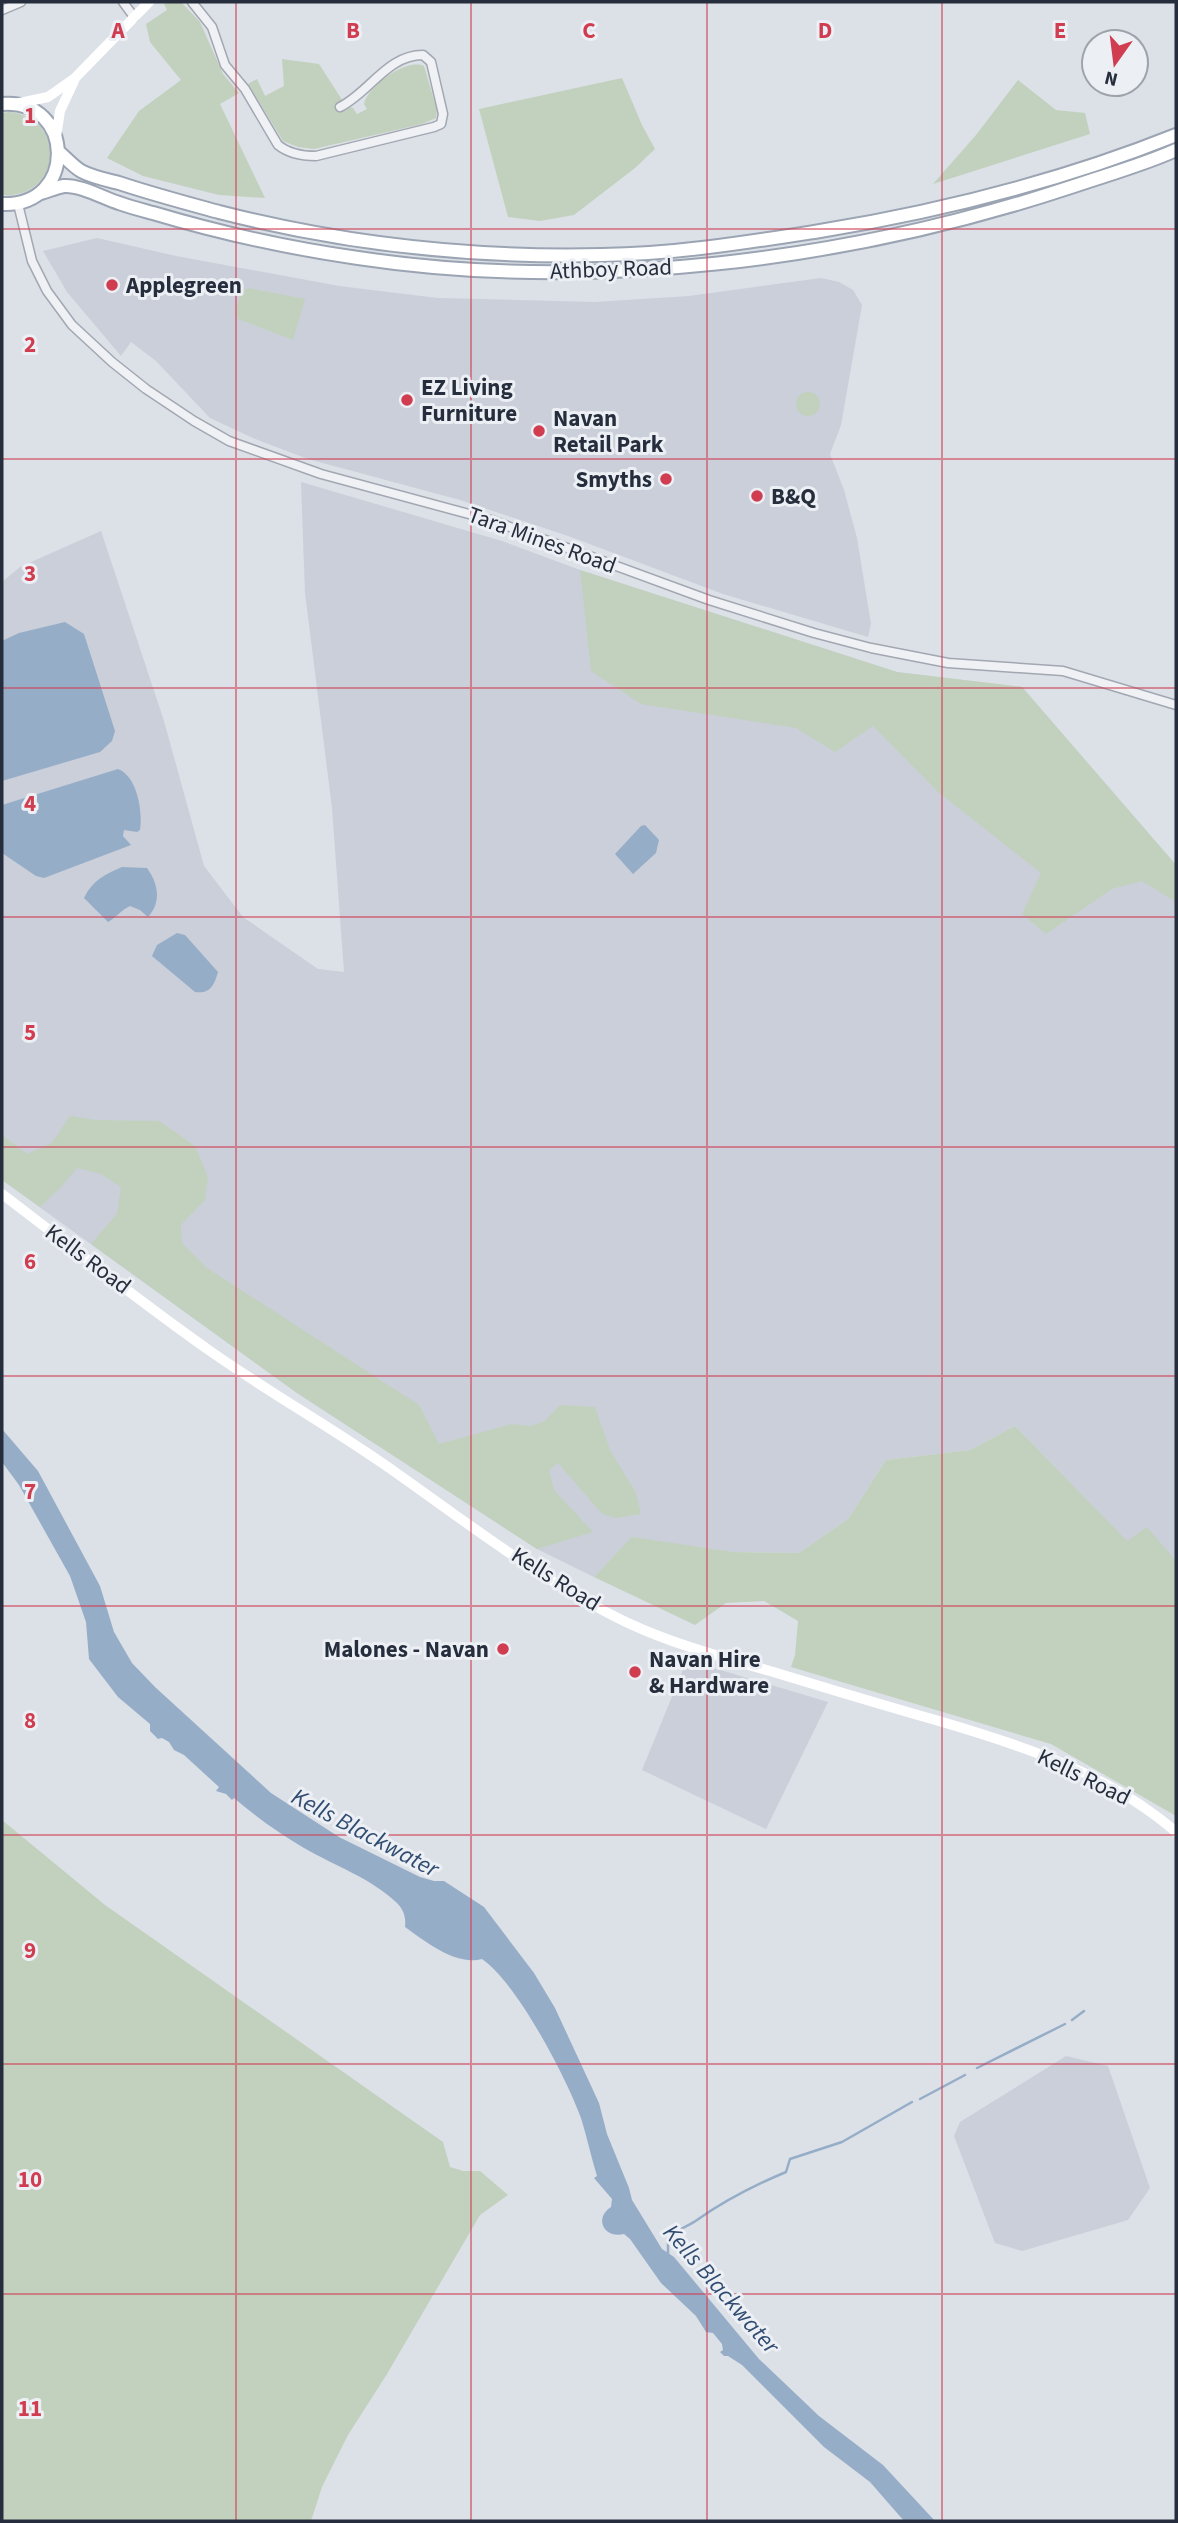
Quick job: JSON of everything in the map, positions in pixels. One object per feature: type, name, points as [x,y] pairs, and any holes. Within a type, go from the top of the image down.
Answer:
[{"type":"main road","points":[[8,104],[48,97],[75,78],[149,2]]},
{"type":"main road","points":[[41,193],[51,182],[57,167],[59,152],[56,137],[60,111],[75,78]]},
{"type":"main road","points":[[8,104],[35,111],[44,118],[56,137]]},
{"type":"main road","name":"Athboy Road","points":[[59,152],[80,170],[99,177],[187,204],[315,234],[376,243],[484,253],[604,256],[734,245],[889,220],[976,200],[1082,169],[1176,135]]},
{"type":"main road","name":"Athboy Road","points":[[18,204],[65,186],[183,222],[285,246],[358,259],[442,269],[596,272],[690,266],[791,253],[881,237],[1035,199],[1176,150]]},
{"type":"main road","points":[[2,204],[18,204]]},
{"type":"main road","name":"Kells Road","points":[[2,1194],[261,1387],[396,1472],[575,1594],[618,1617],[683,1645],[990,1736],[1054,1759],[1135,1800],[1176,1832]]},
{"type":"street","points":[[2,10],[21,2]]},
{"type":"street","points":[[123,2],[134,18]]},
{"type":"street","points":[[192,2],[212,27],[225,65],[245,89],[278,145],[286,151],[316,156],[442,124],[443,114],[431,62],[423,55],[408,55],[392,64],[353,100],[340,107]]},
{"type":"street","name":"Tara Mines Road","points":[[18,204],[32,261],[39,277],[72,325],[146,389],[229,441],[321,474],[491,520],[709,600],[814,633],[871,648],[948,663],[1063,671],[1176,705]]},
{"type":"shaded area","name":"Navan Retail Park","points":[[97,238],[176,256],[339,286],[438,298],[595,302],[689,296],[821,278],[839,282],[853,290],[862,305],[841,425],[830,454],[844,490],[857,538],[871,624],[868,637],[723,594],[571,537],[460,500],[308,459],[210,418],[156,361],[131,342],[121,356],[67,292],[43,251]]},
{"type":"shaded area","points":[[301,482],[502,541],[580,570],[897,672],[1022,687],[1176,865],[1176,1561],[1127,1542],[1015,1426],[970,1450],[886,1460],[848,1519],[799,1553],[733,1552],[632,1538],[594,1577],[537,1549],[297,1393],[2,1180],[2,582],[20,567],[101,531],[164,721],[204,866],[243,917],[318,969],[344,972],[332,808],[305,593]]},
{"type":"shaded area","points":[[687,1660],[828,1702],[766,1829],[642,1770]]},
{"type":"shaded area","points":[[1066,2056],[1108,2066],[1150,2188],[1128,2220],[1022,2251],[995,2243],[954,2136],[960,2122]]},
{"type":"green space","points":[[181,2],[200,22],[223,74],[239,93],[220,104],[265,198],[219,195],[143,176],[107,158],[139,111],[181,80],[150,42],[146,24],[167,10],[164,4]]},
{"type":"green space","points":[[282,59],[319,64],[346,106],[353,108],[357,114],[367,109],[364,104],[367,97],[389,75],[408,66],[424,66],[437,110],[436,118],[422,124],[314,149],[298,147],[283,141],[248,84],[257,79],[265,96],[284,86]]},
{"type":"green space","points":[[622,78],[655,149],[574,215],[540,221],[508,217],[479,109]]},
{"type":"green space","points":[[1018,80],[1056,110],[1085,113],[1090,134],[933,184],[976,135]]},
{"type":"green space","points":[[2,113],[28,117],[42,128],[49,142],[50,157],[46,172],[36,185],[22,193],[2,195]]},
{"type":"green space","points":[[248,288],[305,299],[293,340],[238,319],[238,302]]},
{"type":"green space","points":[[808,392],[816,396],[820,404],[816,412],[808,416],[800,412],[796,404],[800,396]]},
{"type":"green space","points":[[580,570],[897,672],[1022,687],[1176,865],[1176,902],[1142,881],[1112,889],[1046,934],[1022,914],[1041,873],[938,792],[873,726],[835,752],[796,728],[641,704],[591,671]]},
{"type":"green space","points":[[70,1116],[97,1120],[159,1121],[195,1146],[208,1177],[205,1200],[181,1225],[182,1243],[207,1268],[419,1405],[439,1444],[512,1424],[531,1426],[545,1421],[560,1405],[595,1407],[610,1450],[636,1493],[641,1514],[616,1518],[602,1514],[558,1463],[549,1470],[554,1490],[593,1532],[537,1549],[297,1393],[91,1244],[117,1214],[121,1187],[101,1174],[77,1168],[40,1207],[2,1180],[2,1135],[27,1154],[52,1143]]},
{"type":"green space","points":[[1015,1426],[1127,1541],[1147,1527],[1176,1561],[1176,1816],[1051,1744],[791,1667],[795,1655],[798,1621],[764,1601],[726,1603],[695,1625],[594,1577],[632,1537],[733,1552],[799,1553],[848,1519],[886,1460],[970,1450]]},
{"type":"green space","points":[[2,1820],[105,1905],[443,2142],[450,2167],[463,2171],[480,2171],[508,2195],[480,2215],[348,2435],[322,2487],[311,2521],[2,2521]]},
{"type":"water","points":[[65,622],[84,634],[115,731],[112,741],[100,752],[2,781],[2,641],[19,633]]},
{"type":"water","points":[[118,769],[130,779],[139,804],[140,830],[124,830],[123,836],[131,845],[44,878],[36,876],[2,853],[2,805]]},
{"type":"water","points":[[645,825],[659,840],[656,853],[633,874],[615,854]]},
{"type":"water","points":[[122,867],[147,868],[156,886],[157,899],[148,917],[130,906],[108,922],[84,898],[100,879]]},
{"type":"water","points":[[177,933],[185,935],[218,972],[213,985],[205,992],[195,992],[152,956],[157,945]]},
{"type":"water","points":[[2,1429],[38,1471],[100,1586],[114,1632],[132,1663],[155,1687],[271,1793],[339,1837],[420,1877],[444,1881],[484,1907],[534,1973],[555,2008],[599,2103],[607,2134],[632,2200],[662,2249],[674,2257],[759,2359],[819,2416],[883,2465],[935,2521],[904,2521],[870,2482],[824,2447],[742,2365],[720,2352],[723,2350],[722,2344],[713,2333],[706,2332],[696,2316],[661,2283],[630,2239],[624,2234],[611,2234],[607,2231],[602,2222],[611,2207],[612,2199],[594,2178],[597,2176],[574,2100],[539,2032],[496,1971],[482,1959],[462,1959],[432,1946],[405,1927],[401,1908],[387,1894],[295,1843],[234,1798],[232,1800],[226,1794],[216,1791],[219,1787],[184,1755],[174,1750],[169,1742],[158,1739],[150,1731],[150,1724],[118,1697],[89,1659],[86,1622],[70,1576],[19,1485],[2,1462]]},
{"type":"waterway","points":[[1072,2020],[1084,2011]]},
{"type":"waterway","points":[[977,2068],[1065,2024]]},
{"type":"waterway","points":[[920,2099],[965,2075]]},
{"type":"waterway","name":"Kells Blackwater","points":[[668,2257],[668,2238],[678,2230],[740,2194],[786,2172],[790,2159],[842,2142],[912,2102]]},
{"type":"place","name":"Applegreen","points":[[112,285]]},
{"type":"place","name":"EZ Living Furniture","points":[[407,400]]},
{"type":"place","name":"Navan Retail Park","points":[[539,431]]},
{"type":"place","name":"Smyths","points":[[666,479]]},
{"type":"place","name":"B&Q","points":[[757,496]]},
{"type":"place","name":"Malones - Navan","points":[[503,1649]]},
{"type":"place","name":"Navan Hire & Hardware","points":[[635,1672]]}]
